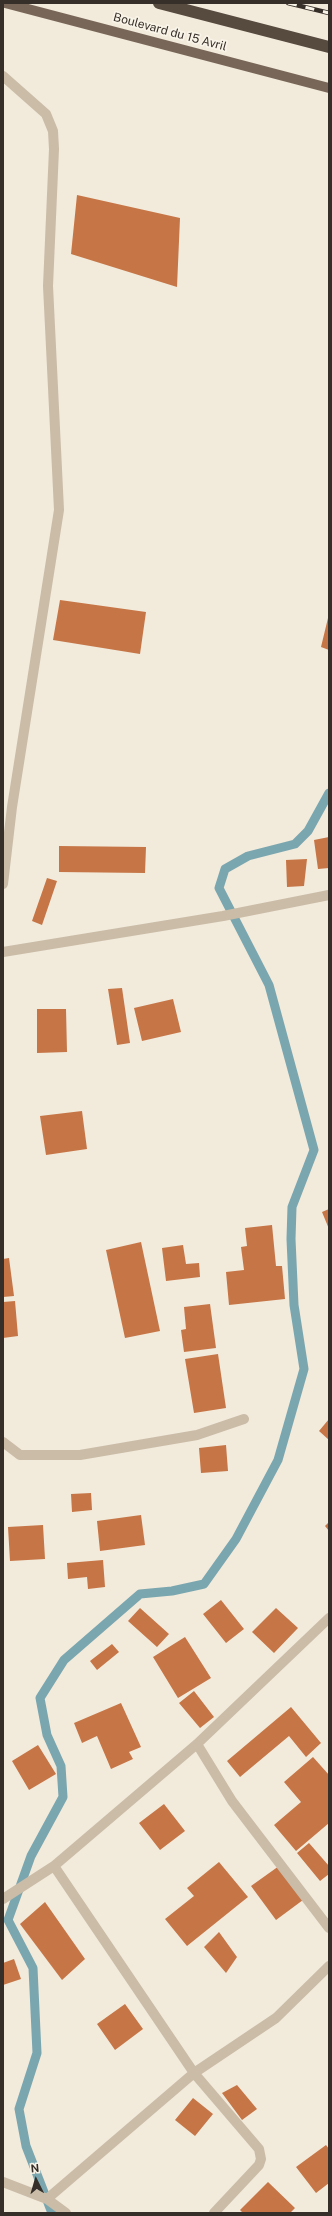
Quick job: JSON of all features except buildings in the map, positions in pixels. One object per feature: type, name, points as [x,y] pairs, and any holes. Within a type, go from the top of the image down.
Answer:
[{"type":"highway","name":"Boulevard du 15 Avril","points":[[159,3],[329,47]]},
{"type":"main road","name":"Boulevard du 15 Avril","points":[[5,3],[329,88]]},
{"type":"street","points":[[3,76],[46,114],[53,131],[54,149],[48,286],[58,510],[12,807],[3,884]]},
{"type":"street","points":[[3,952],[223,916],[329,895]]},
{"type":"street","points":[[3,1442],[20,1455],[80,1455],[197,1435],[244,1419]]},
{"type":"street","points":[[3,1898],[54,1866],[197,1744],[329,1618]]},
{"type":"street","points":[[197,1744],[232,1801],[329,1928]]},
{"type":"street","points":[[54,1866],[194,2073],[259,2149],[261,2154],[259,2165],[214,2213]]},
{"type":"street","points":[[47,2199],[194,2073],[276,2018],[329,1966]]},
{"type":"street","points":[[3,2182],[47,2199],[66,2213]]},
{"type":"waterway","points":[[52,2213],[26,2146],[19,2109],[37,2053],[33,1968],[8,1920],[31,1856],[63,1797],[61,1766],[47,1735],[40,1698],[64,1660],[140,1594],[172,1591],[204,1584],[236,1539],[278,1460],[304,1369],[294,1305],[291,1239],[292,1207],[314,1150],[269,985],[219,888],[225,869],[248,856],[295,844],[308,831],[329,793]]},
{"type":"railway","points":[[288,3],[329,13]]}]
